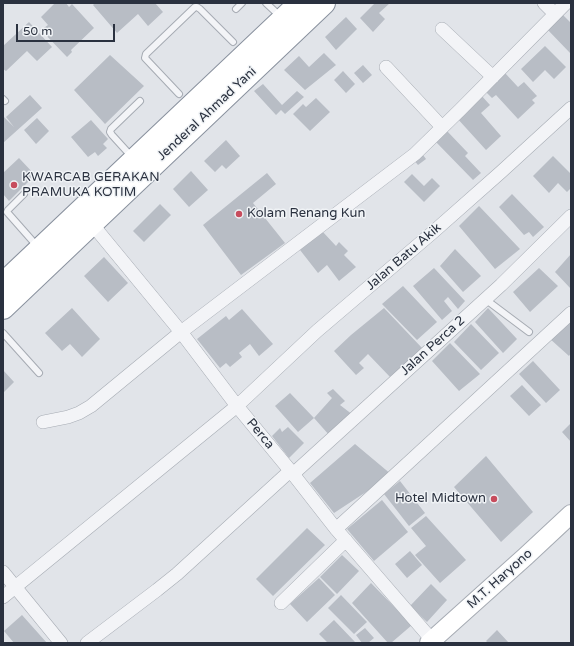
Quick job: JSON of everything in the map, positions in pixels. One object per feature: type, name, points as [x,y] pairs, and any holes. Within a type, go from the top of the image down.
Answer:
[{"type":"highway","name":"Jenderal Ahmad Yani","points":[[3,308],[92,224],[191,105],[240,49],[283,19],[300,3]]},
{"type":"highway","name":"Jenderal Ahmad Yani","points":[[5,279],[40,249],[191,105],[324,3]]},
{"type":"street","points":[[544,3],[555,14]]},
{"type":"street","points":[[43,422],[68,417],[91,406],[181,332],[415,154],[566,3]]},
{"type":"street","points":[[442,29],[493,77]]},
{"type":"street","points":[[386,67],[442,127]]},
{"type":"street","name":"Jalan Batu Akik","points":[[3,597],[237,406],[317,331],[438,228],[571,108]]},
{"type":"street","name":"Jalan Perca 2","points":[[87,643],[177,574],[486,299],[569,221]]},
{"type":"street","name":"Perca","points":[[92,224],[181,332],[237,406],[336,528],[431,641]]},
{"type":"street","points":[[336,528],[408,464],[571,312]]},
{"type":"street","name":"M.T. Haryono","points":[[431,641],[571,514]]},
{"type":"street","points":[[281,603],[346,540]]},
{"type":"street","points":[[3,572],[61,643]]},
{"type":"lane","points":[[236,9],[242,3]]},
{"type":"lane","points":[[266,3],[283,19]]},
{"type":"lane","points":[[191,105],[145,58],[146,54],[195,7],[200,9],[240,49]]},
{"type":"lane","points":[[135,160],[110,132],[111,129],[140,101]]},
{"type":"lane","points":[[24,194],[7,212],[40,249]]},
{"type":"lane","points":[[486,299],[529,332]]},
{"type":"lane","points":[[3,333],[39,373]]},
{"type":"building","points":[[55,3],[66,3],[69,7],[72,4],[94,28],[71,50],[72,52],[67,57],[41,30],[48,25],[41,17]]},
{"type":"building","points":[[95,3],[155,3],[163,12],[148,26],[138,14],[117,33],[93,5]]},
{"type":"building","points":[[375,3],[390,3],[379,13],[385,19],[373,32],[360,18]]},
{"type":"building","points":[[561,13],[571,23],[571,54],[546,28]]},
{"type":"building","points":[[346,17],[357,29],[336,50],[325,37]]},
{"type":"building","points":[[29,22],[52,47],[37,61],[27,51],[6,71],[3,69],[3,46]]},
{"type":"building","points":[[545,46],[566,67],[554,79],[545,70],[533,82],[521,69]]},
{"type":"building","points":[[324,53],[336,65],[305,90],[284,70],[299,56],[309,67]]},
{"type":"building","points":[[110,55],[144,86],[105,124],[74,90]]},
{"type":"building","points":[[363,65],[372,75],[363,83],[354,73]]},
{"type":"building","points":[[343,71],[355,84],[346,93],[334,80]]},
{"type":"building","points":[[505,73],[518,87],[524,82],[537,96],[532,100],[535,103],[518,119],[496,95],[492,98],[485,91]]},
{"type":"building","points":[[263,84],[282,105],[297,91],[304,97],[285,114],[281,110],[276,115],[254,91]]},
{"type":"building","points":[[480,94],[490,105],[481,113],[501,136],[486,150],[456,117]]},
{"type":"building","points":[[30,95],[42,108],[3,143],[3,116],[14,127],[6,117]]},
{"type":"building","points":[[316,98],[330,112],[310,131],[293,114],[303,104],[306,107]]},
{"type":"building","points":[[37,118],[49,131],[36,144],[24,130]]},
{"type":"building","points":[[91,120],[108,139],[103,144],[107,148],[98,156],[95,152],[88,157],[71,137]]},
{"type":"building","points":[[447,131],[468,153],[465,156],[481,173],[473,180],[436,142]]},
{"type":"building","points":[[226,140],[240,156],[226,169],[222,165],[215,172],[204,161]]},
{"type":"building","points":[[420,151],[426,159],[418,165],[412,158]]},
{"type":"building","points":[[553,156],[571,174],[571,188],[567,192],[558,183],[549,193],[533,176]]},
{"type":"building","name":"KWARCAB GERAKAN PRAMUKA KOTIM","points":[[19,158],[35,175],[9,201],[3,194],[3,173]]},
{"type":"building","points":[[191,171],[208,190],[189,207],[173,189]]},
{"type":"building","name":"Kolam Renang Kun","points":[[267,173],[276,184],[253,203],[285,243],[241,275],[203,225]]},
{"type":"building","points":[[412,174],[424,186],[432,178],[440,186],[424,202],[404,182]]},
{"type":"building","points":[[512,194],[544,227],[533,237],[529,232],[524,235],[499,207]]},
{"type":"building","points":[[160,204],[171,215],[144,242],[133,231]]},
{"type":"building","points":[[479,206],[520,249],[495,269],[459,226]]},
{"type":"building","points":[[322,231],[336,246],[339,242],[348,251],[344,255],[356,267],[339,281],[327,265],[318,273],[300,250]]},
{"type":"building","points":[[455,249],[481,276],[463,292],[440,266]]},
{"type":"building","points":[[571,254],[571,289],[555,272]]},
{"type":"building","points":[[104,257],[128,283],[108,302],[84,276]]},
{"type":"building","points":[[434,268],[465,301],[458,309],[448,297],[444,301],[452,311],[442,320],[413,286]]},
{"type":"building","points":[[539,268],[558,286],[530,312],[513,292]]},
{"type":"building","points":[[403,286],[437,322],[417,340],[382,304]]},
{"type":"building","points":[[72,308],[100,339],[82,357],[70,344],[62,351],[45,333]]},
{"type":"building","points":[[384,308],[423,349],[391,378],[368,354],[359,363],[364,368],[356,375],[334,351]]},
{"type":"building","points":[[488,308],[517,339],[503,353],[475,322]]},
{"type":"building","points":[[242,309],[273,344],[259,356],[250,344],[239,353],[242,357],[230,367],[226,363],[220,368],[197,339],[226,316],[229,320]]},
{"type":"building","points":[[566,320],[571,324],[571,353],[569,356],[549,338]]},
{"type":"building","points":[[471,324],[499,353],[481,370],[454,342]]},
{"type":"building","points":[[450,343],[480,374],[459,391],[432,361]]},
{"type":"building","points":[[533,361],[560,390],[546,403],[519,374]]},
{"type":"building","points":[[3,370],[14,382],[3,393]]},
{"type":"building","points":[[522,385],[541,405],[529,416],[510,396]]},
{"type":"building","points":[[333,389],[345,401],[340,405],[353,415],[330,436],[314,418],[332,398],[327,393]]},
{"type":"building","points":[[290,393],[314,418],[298,432],[275,406]]},
{"type":"building","points":[[571,423],[571,442],[562,432]]},
{"type":"building","points":[[288,427],[304,443],[289,458],[272,436],[280,428],[282,432]]},
{"type":"building","points":[[355,444],[392,475],[334,513],[310,483]]},
{"type":"building","name":"Hotel Midtown","points":[[486,456],[533,512],[501,542],[454,487]]},
{"type":"building","points":[[400,481],[425,513],[409,526],[384,494]]},
{"type":"building","points":[[382,500],[408,532],[374,561],[347,529]]},
{"type":"building","points":[[426,516],[466,560],[440,583],[415,555],[426,546],[411,528]]},
{"type":"building","points":[[307,528],[325,545],[273,596],[256,579]]},
{"type":"building","points":[[410,551],[422,565],[407,578],[395,564]]},
{"type":"building","points":[[342,555],[359,571],[337,594],[320,577]]},
{"type":"building","points":[[319,578],[335,595],[307,622],[290,604]]},
{"type":"building","points":[[371,583],[412,625],[391,643],[388,643],[352,603]]},
{"type":"building","points":[[431,584],[447,600],[427,622],[410,606]]},
{"type":"building","points":[[341,595],[367,622],[354,634],[328,608]]},
{"type":"building","points":[[22,615],[47,643],[14,643],[4,631]]},
{"type":"building","points":[[334,620],[356,643],[328,643],[319,634]]},
{"type":"building","points":[[365,628],[374,638],[368,643],[362,643],[356,635]]},
{"type":"building","points":[[497,630],[509,643],[488,643],[486,641]]},
{"type":"place","name":"KWARCAB GERAKAN PRAMUKA KOTIM","points":[[14,185]]},
{"type":"place","name":"Kolam Renang Kun","points":[[239,214]]},
{"type":"place","name":"Hotel Midtown","points":[[494,499]]}]
